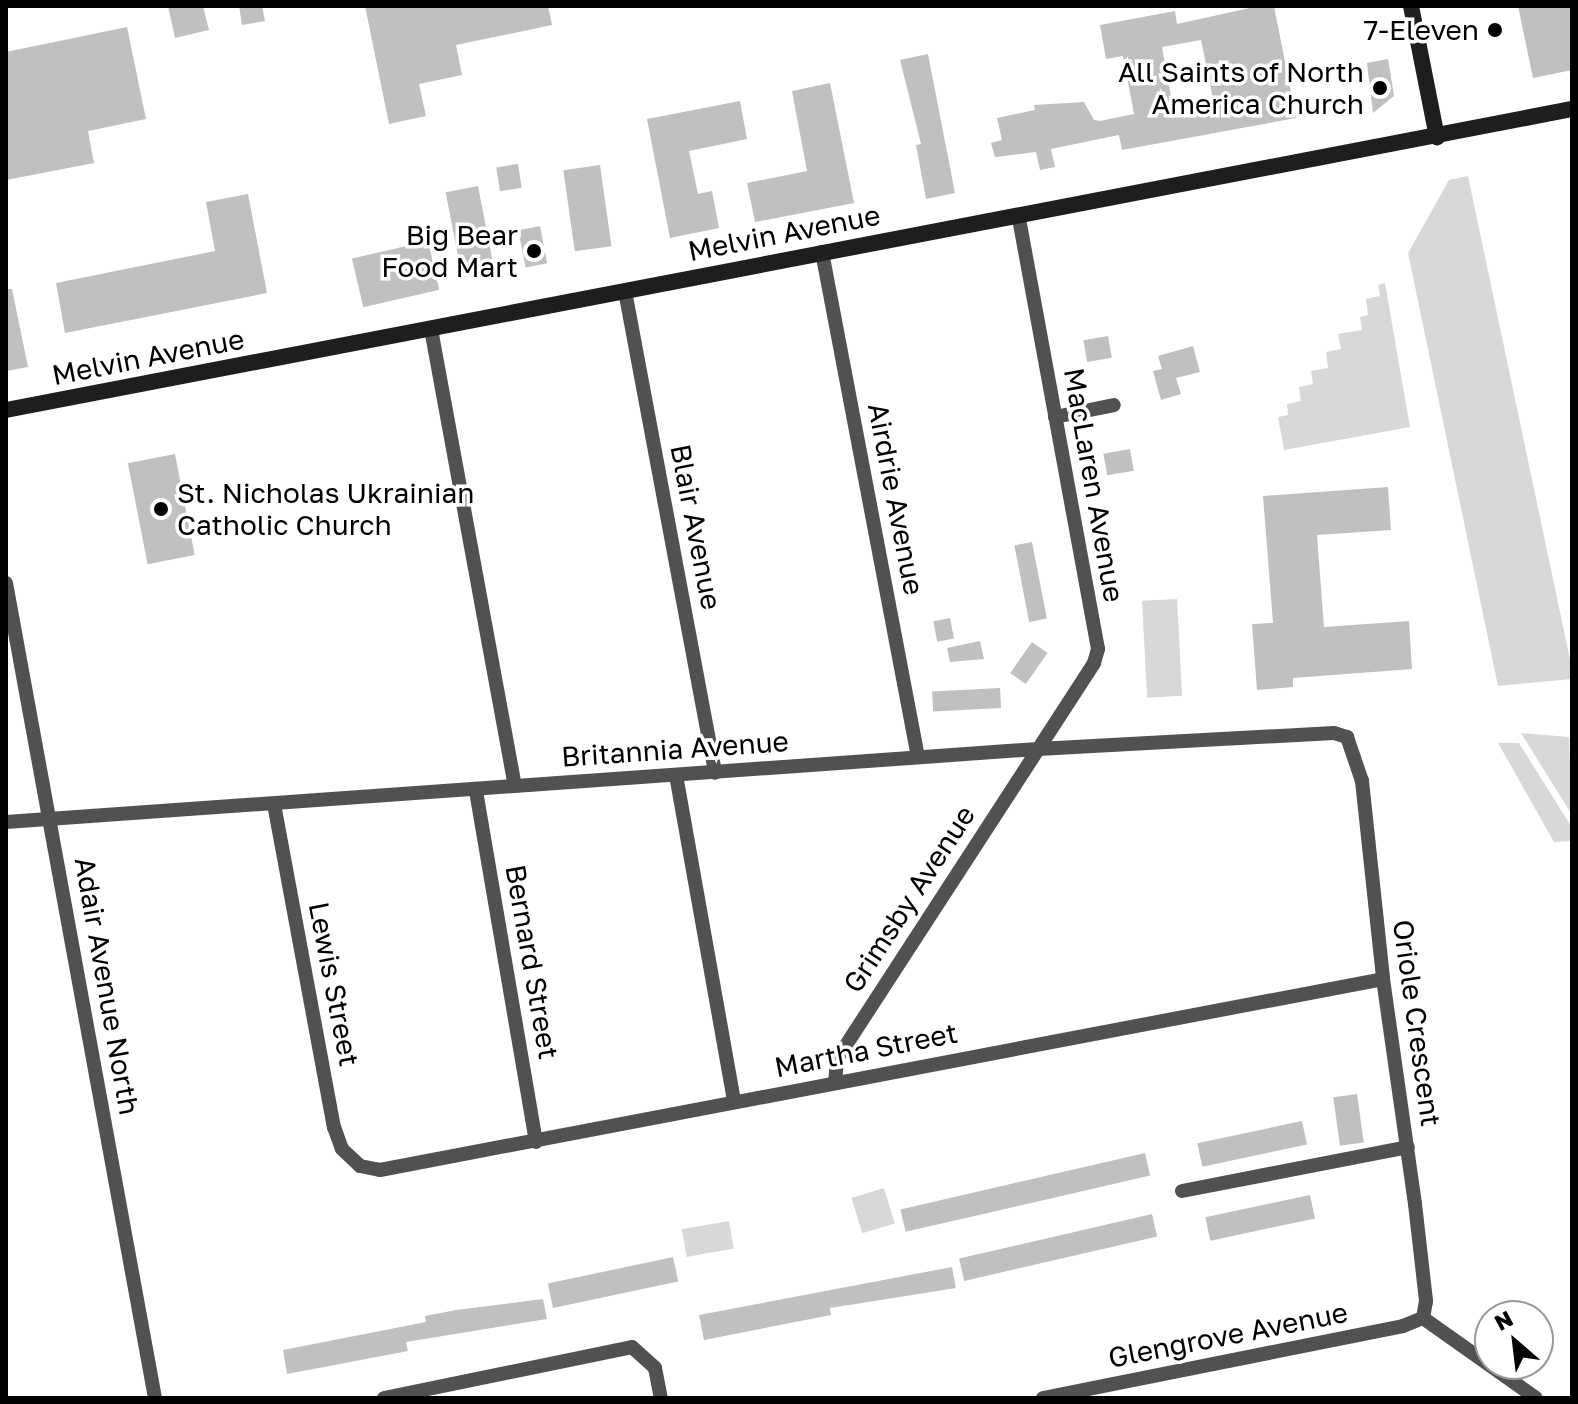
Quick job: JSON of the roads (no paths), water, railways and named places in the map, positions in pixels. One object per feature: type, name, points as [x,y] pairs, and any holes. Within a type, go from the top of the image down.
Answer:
[{"type":"street","points":[[1411,6],[1437,137]]},
{"type":"street","name":"Melvin Avenue","points":[[6,410],[1572,109]]},
{"type":"street","name":"MacLaren Avenue","points":[[1018,215],[1098,649],[1094,663],[1038,749]]},
{"type":"street","name":"Airdrie Avenue","points":[[822,252],[918,757]]},
{"type":"street","name":"Blair Avenue","points":[[625,291],[715,773]]},
{"type":"street","points":[[431,329],[515,785]]},
{"type":"street","points":[[1055,417],[1114,405]]},
{"type":"street","name":"Adair Avenue North","points":[[6,583],[155,1398]]},
{"type":"street","name":"Britannia Avenue","points":[[6,822],[1038,749],[1334,733],[1347,737]]},
{"type":"street","name":"Oriole Crescent","points":[[1347,737],[1362,781],[1383,979],[1408,1147],[1426,1301],[1423,1318]]},
{"type":"street","name":"Grimsby Avenue","points":[[835,1083],[837,1059],[1038,749]]},
{"type":"street","points":[[676,775],[734,1102]]},
{"type":"street","name":"Bernard Street","points":[[476,791],[536,1142]]},
{"type":"street","name":"Lewis Street","points":[[274,804],[334,1127],[342,1149],[360,1166]]},
{"type":"street","name":"Martha Street","points":[[360,1166],[380,1170],[536,1142],[1383,979]]},
{"type":"street","points":[[1182,1191],[1408,1147]]},
{"type":"street","points":[[1423,1318],[1535,1398]]},
{"type":"street","name":"Glengrove Avenue","points":[[1043,1398],[1405,1326],[1423,1318]]},
{"type":"street","points":[[384,1398],[468,1391],[632,1347],[646,1355],[661,1398]]},
{"type":"place","name":"7-Eleven","points":[[1495,30]]},
{"type":"place","name":"All Saints of North America Church","points":[[1380,88]]},
{"type":"place","name":"Big Bear Food Mart","points":[[534,251]]},
{"type":"place","name":"St. Nicholas Ukrainian Catholic Church","points":[[161,509]]}]
